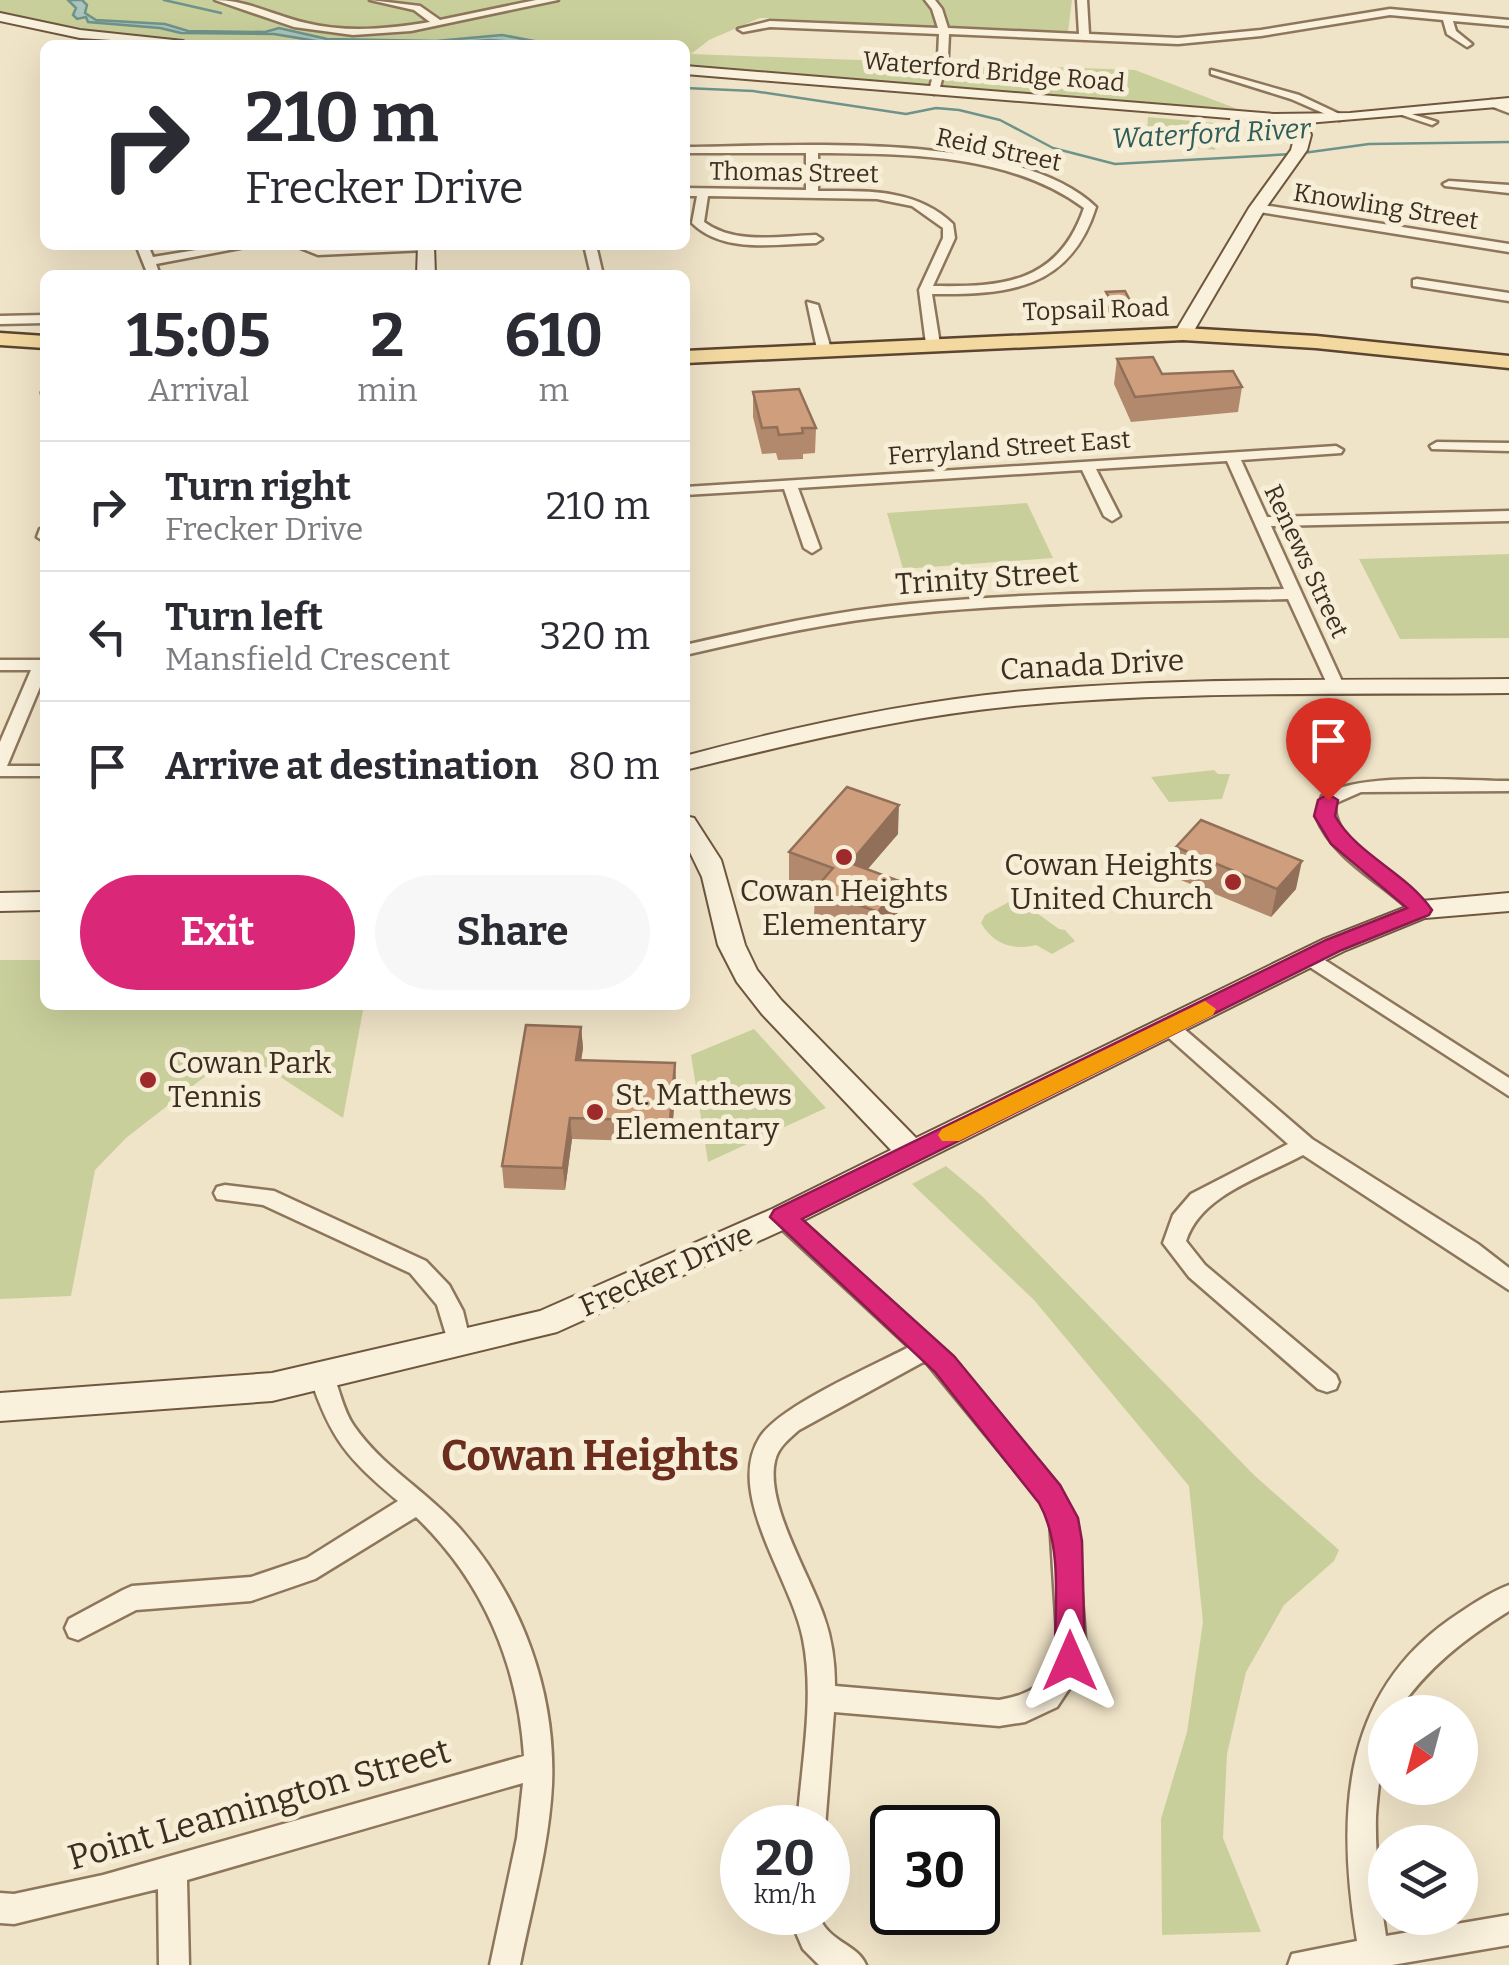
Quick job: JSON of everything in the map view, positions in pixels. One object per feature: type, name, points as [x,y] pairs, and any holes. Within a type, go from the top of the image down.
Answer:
[{"type":"main road","name":"Topsail Road","points":[[690,357],[1182,334],[1316,342],[1509,362]]},
{"type":"main road","points":[[0,339],[40,342]]},
{"type":"street","points":[[220,0],[306,26],[339,31],[396,31],[553,0]]},
{"type":"street","points":[[375,0],[416,8],[441,23]]},
{"type":"street","points":[[930,0],[939,9],[944,30],[934,91]]},
{"type":"street","points":[[1082,0],[1084,36]]},
{"type":"street","points":[[743,29],[770,24],[1178,40],[1261,33],[1390,12],[1509,23]]},
{"type":"street","points":[[0,17],[80,34],[136,40]]},
{"type":"street","points":[[1447,18],[1450,32],[1466,44]]},
{"type":"street","name":"Waterford Bridge Road","points":[[690,70],[1239,116],[1347,118]]},
{"type":"street","points":[[1215,72],[1347,118]]},
{"type":"street","points":[[1182,334],[1256,208],[1298,151],[1325,123],[1509,102]]},
{"type":"street","points":[[1492,103],[1509,110]]},
{"type":"street","points":[[1403,112],[1432,122]]},
{"type":"street","points":[[1239,116],[1284,127],[1298,151]]},
{"type":"street","points":[[1298,119],[1298,151]]},
{"type":"street","name":"Reid Street","points":[[690,150],[912,154],[997,166],[1068,186],[1090,206],[1087,220],[1053,270],[1036,280],[1004,287],[925,290]]},
{"type":"street","points":[[812,152],[812,192]]},
{"type":"street","points":[[1449,184],[1509,190]]},
{"type":"street","name":"Thomas Street","points":[[690,192],[812,192],[901,198],[933,210],[948,227],[949,238],[925,290]]},
{"type":"street","points":[[702,192],[697,215],[705,230],[740,238],[816,239]]},
{"type":"street","name":"Knowling Street","points":[[1256,208],[1509,248]]},
{"type":"street","points":[[152,268],[229,250]]},
{"type":"street","points":[[1417,282],[1509,298]]},
{"type":"street","points":[[925,290],[932,344]]},
{"type":"street","points":[[812,305],[824,350]]},
{"type":"street","points":[[0,320],[40,318]]},
{"type":"street","points":[[1437,446],[1509,446]]},
{"type":"street","name":"Ferryland Street East","points":[[690,491],[1336,450]]},
{"type":"street","name":"Renews Street","points":[[1232,455],[1338,688]]},
{"type":"street","points":[[1086,464],[1112,516]]},
{"type":"street","points":[[789,484],[812,548]]},
{"type":"street","points":[[1262,522],[1509,516]]},
{"type":"street","name":"Trinity Street","points":[[690,649],[789,626],[905,610],[1048,599],[1296,594]]},
{"type":"street","points":[[0,665],[40,665]]},
{"type":"street","points":[[0,763],[40,672]]},
{"type":"street","name":"Canada Drive","points":[[690,762],[795,734],[974,704],[1060,695],[1509,686]]},
{"type":"street","points":[[0,771],[40,771]]},
{"type":"street","points":[[1422,910],[1407,893],[1338,839],[1325,816],[1328,800],[1340,792],[1361,788],[1509,786]]},
{"type":"street","points":[[690,830],[706,848],[720,886],[726,928],[740,965],[768,1004],[910,1151]]},
{"type":"street","points":[[0,902],[40,901]]},
{"type":"street","name":"Frecker Drive","points":[[0,1406],[214,1393],[322,1378],[546,1324],[783,1217],[1310,957],[1422,910],[1509,902]]},
{"type":"street","points":[[1310,957],[1509,1088]]},
{"type":"street","points":[[1170,1027],[1304,1145],[1470,1250],[1509,1281]]},
{"type":"street","points":[[1304,1145],[1199,1200],[1181,1221],[1174,1244],[1197,1270],[1327,1382]]},
{"type":"street","points":[[225,1193],[266,1197],[418,1267],[438,1282],[458,1329],[459,1344]]},
{"type":"street","points":[[783,1217],[928,1348],[1050,1494],[1063,1518],[1072,1651],[1067,1672],[1047,1698],[1012,1712],[819,1698]]},
{"type":"street","points":[[812,1805],[819,1698],[816,1633],[764,1491],[762,1460],[772,1439],[790,1423],[928,1348]]},
{"type":"street","points":[[322,1378],[337,1420],[362,1454],[418,1502],[482,1574],[515,1638],[534,1711],[538,1765],[533,1815],[505,1965]]},
{"type":"street","points":[[78,1628],[132,1598],[251,1589],[316,1567],[418,1502]]},
{"type":"street","points":[[1375,1960],[1361,1821],[1370,1748],[1404,1678],[1448,1634],[1509,1597]]},
{"type":"street","name":"Point Leamington Street","points":[[0,1908],[103,1890],[538,1765]]},
{"type":"street","points":[[172,1868],[174,1965]]},
{"type":"street","points":[[1304,1965],[1375,1960],[1509,1930]]},
{"type":"street","points":[[811,1935],[814,1943],[832,1958],[850,1965]]},
{"type":"green space","points":[[0,0],[1072,0],[1068,32],[760,18],[709,40],[691,54],[1135,70],[1248,113],[690,66],[690,40],[184,40],[87,30],[0,12]]},
{"type":"green space","points":[[1148,117],[1221,125],[1215,150],[1151,138],[1147,132]]},
{"type":"green space","points":[[1027,503],[1053,558],[903,569],[887,513]]},
{"type":"green space","points":[[1509,554],[1509,638],[1400,639],[1359,559]]},
{"type":"green space","points":[[1214,770],[1230,774],[1222,799],[1169,802],[1151,777]]},
{"type":"green space","points":[[1016,898],[1075,941],[1052,954],[1036,945],[1019,947],[998,941],[981,923],[985,915]]},
{"type":"green space","points":[[0,960],[40,960],[40,1010],[363,1010],[343,1118],[239,1050],[126,1138],[95,1170],[71,1296],[0,1299]]},
{"type":"green space","points":[[754,1029],[826,1108],[708,1162],[691,1055]]},
{"type":"green space","points":[[946,1166],[983,1197],[1255,1476],[1339,1550],[1334,1561],[1284,1605],[1246,1672],[1227,1754],[1223,1838],[1261,1932],[1162,1935],[1161,1819],[1187,1732],[1203,1622],[1189,1486],[1034,1300],[912,1184]]},
{"type":"water","points":[[68,0],[82,0],[87,5],[85,13],[96,20],[165,24],[188,31],[265,32],[279,28],[327,39],[382,40],[310,40],[274,34],[181,33],[88,22],[86,17],[77,19],[73,15],[76,8]]},
{"type":"water","points":[[502,35],[528,40],[447,40]]},
{"type":"building","points":[[1125,291],[1137,314],[1108,316],[1100,302],[1111,301],[1106,292]]},
{"type":"building","points":[[1153,357],[1162,374],[1233,371],[1242,387],[1135,397],[1117,359]]},
{"type":"building","points":[[799,389],[816,428],[779,435],[777,427],[762,428],[753,392]]},
{"type":"building","points":[[847,787],[899,805],[850,863],[902,882],[878,912],[815,889],[833,868],[789,852]]},
{"type":"building","points":[[1201,820],[1302,861],[1277,889],[1176,847]]},
{"type":"building","name":"St. Matthews Elementary","points":[[526,1025],[581,1027],[576,1060],[675,1063],[670,1121],[570,1118],[563,1168],[502,1166]]},
{"type":"waterway","points":[[164,0],[221,13]]},
{"type":"waterway","name":"Waterford River","points":[[690,88],[753,91],[906,114],[936,108],[959,110],[1000,120],[1053,148],[1115,164],[1292,154]]},
{"type":"waterway","name":"Waterford River","points":[[1303,153],[1369,144],[1509,142]]},
{"type":"slow traffic","points":[[950,1135],[1205,1009]]},
{"type":"place","name":"Cowan Heights Elementary","points":[[844,857]]},
{"type":"place","name":"Cowan Heights United Church","points":[[1233,882]]},
{"type":"place","name":"Cowan Park Tennis","points":[[148,1080]]},
{"type":"place","name":"St. Matthews Elementary","points":[[595,1112]]},
{"type":"district","name":"Cowan Heights","points":[[590,1455]]},
{"type":"route","points":[[1070,1661],[1067,1541],[1063,1518],[1050,1494],[944,1364],[799,1236],[783,1217],[1334,945],[1422,910],[1407,893],[1338,839],[1325,816],[1328,800]]}]
